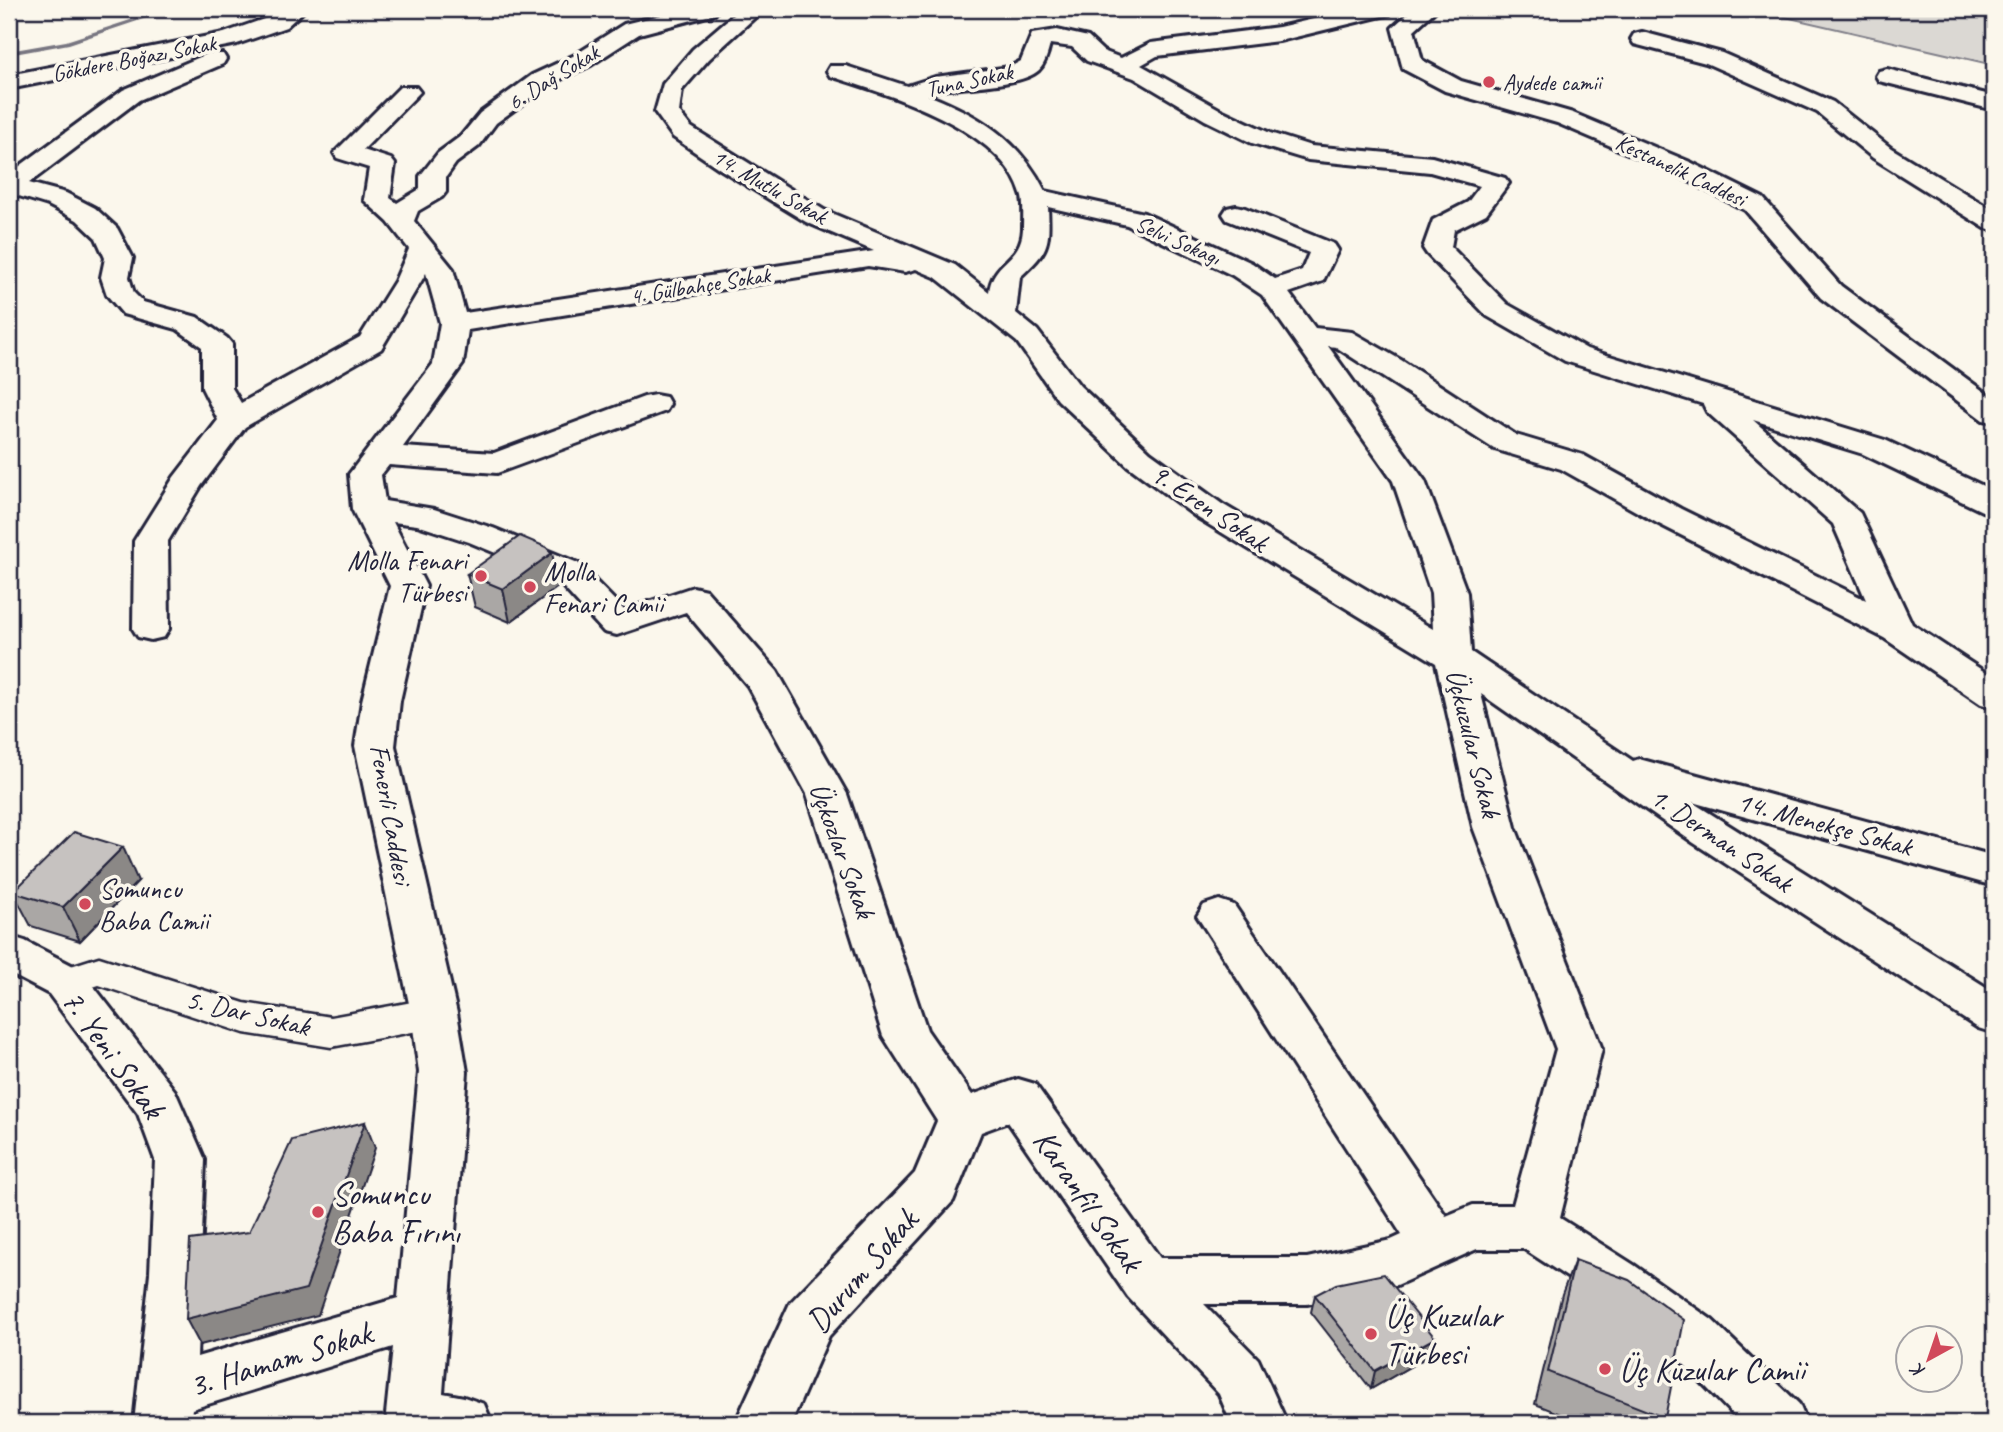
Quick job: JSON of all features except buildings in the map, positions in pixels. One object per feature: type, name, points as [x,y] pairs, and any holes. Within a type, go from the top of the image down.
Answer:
[{"type":"street","name":"Gökdere Boğazı Sokak","points":[[9,82],[204,44],[278,22],[295,9]]},
{"type":"street","name":"6. Dağ Sokak","points":[[402,220],[407,207],[433,192],[433,176],[447,158],[470,141],[488,118],[540,80],[583,60],[632,29],[707,9]]},
{"type":"street","name":"14. Mutlu Sokak","points":[[753,9],[701,54],[671,89],[667,112],[682,132],[815,216],[946,271],[1002,315]]},
{"type":"street","points":[[1125,65],[1151,50],[1279,34],[1382,9]]},
{"type":"street","name":"Kestanelik Caddesi","points":[[1426,9],[1402,28],[1411,64],[1453,86],[1565,118],[1681,167],[1754,204],[1831,292],[1994,413]]},
{"type":"street","name":"Tuna Sokak","points":[[910,93],[936,84],[1015,73],[1030,66],[1037,54],[1040,39],[1057,37],[1080,42],[1095,56],[1125,65]]},
{"type":"street","points":[[1642,38],[1714,58],[1825,107],[1882,153],[1994,222]]},
{"type":"street","points":[[9,185],[131,95],[221,56],[204,44]]},
{"type":"street","points":[[1125,65],[1213,115],[1261,138],[1297,150],[1496,172],[1477,208],[1442,226],[1437,248],[1497,310],[1576,355],[1874,447],[1994,504]]},
{"type":"street","points":[[838,71],[910,93],[994,140],[1010,152],[1036,197],[1036,230],[1027,259],[1008,273],[1004,286],[1002,315]]},
{"type":"street","points":[[1887,76],[1994,103]]},
{"type":"street","points":[[151,629],[151,541],[186,484],[234,421],[371,343],[408,281],[431,260],[402,220],[377,200],[382,164],[346,153],[408,92]]},
{"type":"street","points":[[9,185],[57,199],[86,214],[108,234],[120,258],[115,277],[121,295],[133,308],[187,323],[217,344],[217,388],[234,421]]},
{"type":"street","name":"Selvi Sokagı","points":[[1036,197],[1135,219],[1242,270],[1272,289]]},
{"type":"street","points":[[1236,214],[1324,250],[1313,275],[1272,289]]},
{"type":"street","name":"4. Gülbahçe Sokak","points":[[454,323],[868,258],[946,271]]},
{"type":"street","name":"Fenerli Caddesi","points":[[422,1314],[443,1072],[434,1013],[375,746],[381,701],[408,586],[369,509],[365,474],[420,405],[448,364],[454,323],[431,260]]},
{"type":"street","name":"Üçkuzular Sokak","points":[[1272,289],[1409,481],[1450,593],[1453,657],[1494,827],[1579,1049],[1532,1227]]},
{"type":"street","name":"9. Eren Sokak","points":[[1002,315],[1027,336],[1069,393],[1139,458],[1210,511],[1453,657]]},
{"type":"street","points":[[1308,337],[1342,338],[1391,366],[1505,442],[1572,462],[1670,516],[1897,630],[1994,695]]},
{"type":"street","points":[[1708,396],[1848,520],[1897,630]]},
{"type":"street","points":[[380,455],[497,463],[655,404]]},
{"type":"street","name":"Üçkozlar Sokak","points":[[369,509],[422,516],[481,535],[566,570],[617,624],[693,598],[764,680],[827,794],[906,1036],[962,1119]]},
{"type":"street","name":"1. Derman Sokak","points":[[1453,657],[1709,833],[1994,1015]]},
{"type":"street","name":"14. Menekşe Sokak","points":[[1615,766],[1994,871]]},
{"type":"street","points":[[1219,915],[1417,1253]]},
{"type":"street","name":"7. Yeni Sokak","points":[[9,953],[65,982],[158,1105],[180,1160],[176,1273],[164,1407]]},
{"type":"street","name":"5. Dar Sokak","points":[[65,982],[99,971],[244,1018],[331,1032],[434,1013]]},
{"type":"street","name":"Karanfil Sokak","points":[[962,1119],[1017,1098],[1146,1281],[1307,1281],[1417,1253],[1474,1227],[1532,1227]]},
{"type":"street","name":"Durum Sokak","points":[[763,1423],[809,1320],[935,1186],[962,1119]]},
{"type":"street","points":[[1532,1227],[1616,1281],[1693,1337],[1779,1423]]},
{"type":"street","points":[[1146,1281],[1239,1377],[1259,1423]]},
{"type":"street","points":[[422,1314],[430,1420]]},
{"type":"street","name":"3. Hamam Sokak","points":[[164,1407],[422,1314]]},
{"type":"shaded area","points":[[1750,9],[1994,9],[1994,65]]},
{"type":"waterway","points":[[9,53],[67,43],[170,9]]},
{"type":"place","name":"Aydede camii","points":[[1489,82]]},
{"type":"place","name":"Molla Fenari Türbesi","points":[[481,576]]},
{"type":"place","name":"Molla Fenari Camii","points":[[530,587]]},
{"type":"place","name":"Somuncu Baba Camii","points":[[85,904]]},
{"type":"place","name":"Somuncu Baba Fırını","points":[[318,1212]]},
{"type":"place","name":"Üç Kuzular Türbesi","points":[[1371,1334]]},
{"type":"place","name":"Üç Kuzular Camii","points":[[1605,1369]]}]
